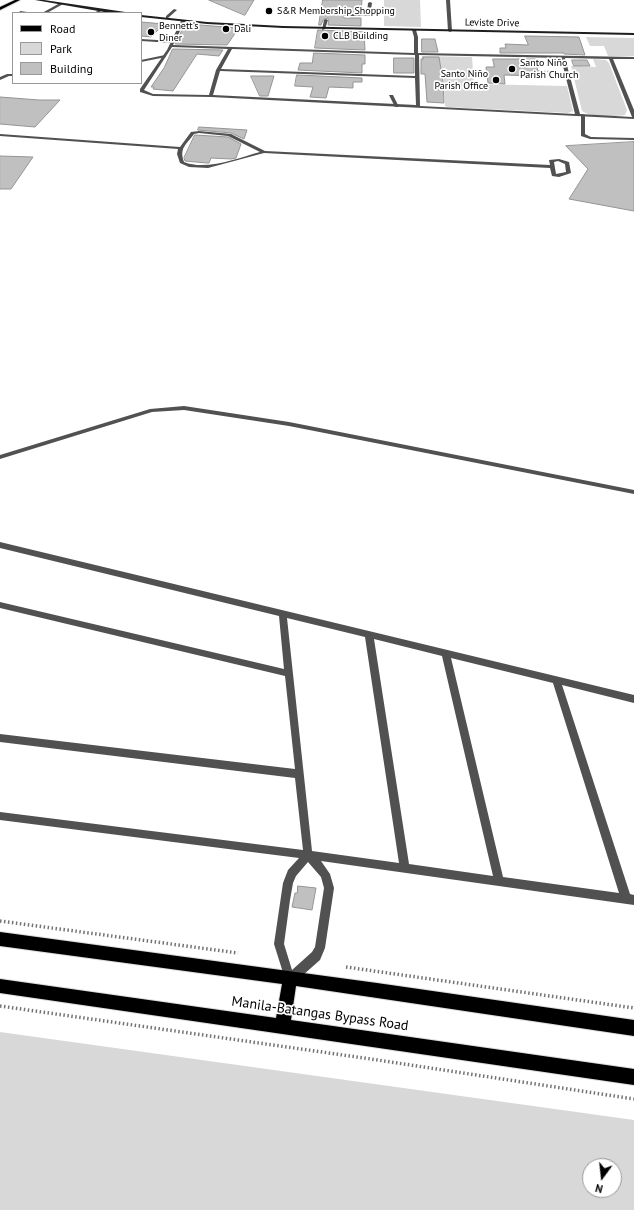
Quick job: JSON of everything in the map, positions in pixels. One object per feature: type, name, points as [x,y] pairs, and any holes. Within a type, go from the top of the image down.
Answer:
[{"type":"highway","points":[[0,939],[634,1028]]},
{"type":"highway","points":[[283,1025],[290,979]]},
{"type":"highway","name":"Manila-Batangas Bypass Road","points":[[0,986],[283,1025],[634,1077]]},
{"type":"main road","points":[[0,9],[18,0]]},
{"type":"main road","points":[[37,0],[98,12]]},
{"type":"main road","points":[[51,0],[124,12]]},
{"type":"main road","name":"Leviste Drive","points":[[142,15],[183,21],[260,26],[634,34]]},
{"type":"main road","name":"Leviste Drive","points":[[142,15],[243,24],[324,28]]},
{"type":"street","points":[[448,0],[450,31]]},
{"type":"street","points":[[344,15],[369,15],[370,3]]},
{"type":"street","points":[[46,12],[61,4]]},
{"type":"street","points":[[167,17],[175,10]]},
{"type":"street","points":[[324,28],[326,20]]},
{"type":"street","points":[[183,21],[165,56],[142,88],[142,91],[152,95],[211,96],[634,117],[611,58]]},
{"type":"street","points":[[414,30],[416,37],[418,107]]},
{"type":"street","points":[[142,40],[230,49],[634,58]]},
{"type":"street","points":[[211,96],[218,70],[230,49]]},
{"type":"street","points":[[142,61],[165,56]]},
{"type":"street","points":[[563,57],[580,115],[583,135],[587,138],[634,139]]},
{"type":"street","points":[[218,70],[418,77]]},
{"type":"street","points":[[0,79],[8,75],[12,75]]},
{"type":"street","points":[[391,96],[397,106]]},
{"type":"street","points":[[264,152],[229,135],[199,132],[193,133],[181,148],[179,154],[182,163],[189,166],[208,167],[264,152],[552,167]]},
{"type":"street","points":[[0,135],[181,148]]},
{"type":"street","points":[[0,457],[152,410],[184,408],[290,424],[634,492]]},
{"type":"street","points":[[0,545],[634,699]]},
{"type":"street","points":[[0,605],[288,673]]},
{"type":"street","points":[[283,614],[308,855],[323,871],[328,879],[329,888],[320,948],[316,956],[290,979],[279,944],[285,900],[288,883],[292,873],[308,855]]},
{"type":"street","points":[[369,634],[405,868]]},
{"type":"street","points":[[446,653],[498,881]]},
{"type":"street","points":[[0,816],[308,855],[630,899],[556,680]]},
{"type":"street","points":[[0,738],[299,774]]},
{"type":"path","points":[[538,71],[552,72]]},
{"type":"path","points":[[0,921],[238,952]]},
{"type":"path","points":[[346,967],[634,1008]]},
{"type":"path","points":[[0,1006],[370,1059],[634,1099]]},
{"type":"green space","points":[[384,0],[420,0],[421,27],[384,26]]},
{"type":"green space","points":[[586,37],[634,38],[634,56],[608,56],[604,46],[590,46]]},
{"type":"green space","points":[[422,56],[472,57],[474,84],[567,86],[573,111],[568,113],[447,107],[445,106],[443,71],[422,69]]},
{"type":"green space","points":[[593,59],[606,60],[609,63],[627,110],[625,115],[597,115],[582,111],[571,66],[596,67]]},
{"type":"green space","points":[[0,1032],[634,1120],[634,1210],[0,1210]]},
{"type":"building","points":[[209,0],[254,0],[245,15]]},
{"type":"building","points":[[323,0],[362,0],[361,12],[344,12],[341,14],[344,18],[361,18],[361,26],[328,25],[329,19],[327,18],[323,20],[321,25],[319,25]]},
{"type":"building","points":[[142,22],[164,24],[151,37],[142,36]]},
{"type":"building","points":[[188,24],[237,28],[227,45],[175,44],[184,26],[187,27]]},
{"type":"building","points":[[318,30],[364,32],[365,50],[315,48]]},
{"type":"building","points":[[525,36],[579,37],[585,55],[564,53],[500,53],[500,48],[506,48],[505,44],[528,45]]},
{"type":"building","points":[[422,39],[435,39],[438,52],[422,52]]},
{"type":"building","points":[[173,49],[223,50],[219,56],[197,54],[173,91],[153,89],[154,87],[151,87],[164,68]]},
{"type":"building","points":[[314,53],[365,55],[365,64],[362,64],[362,73],[298,70],[300,63],[312,63]]},
{"type":"building","points":[[423,57],[439,57],[443,82],[444,103],[427,102],[425,74],[421,74],[421,59],[423,59]]},
{"type":"building","points":[[394,58],[414,58],[414,73],[394,73]]},
{"type":"building","name":"Santo Niño Parish Church","points":[[493,59],[538,59],[540,67],[537,67],[539,76],[504,75],[505,84],[488,83],[486,67],[494,67]]},
{"type":"building","points":[[572,60],[587,60],[590,66],[574,66]]},
{"type":"building","points":[[297,75],[362,78],[362,82],[353,82],[353,88],[329,87],[326,98],[310,97],[313,87],[295,86]]},
{"type":"building","points":[[251,76],[274,76],[268,96],[260,96]]},
{"type":"building","points":[[0,97],[60,100],[35,127],[0,124]]},
{"type":"building","points":[[199,127],[247,130],[244,139],[231,133],[198,130]]},
{"type":"building","points":[[195,135],[228,137],[241,144],[236,158],[211,158],[209,163],[185,161],[184,158]]},
{"type":"building","points":[[634,142],[634,211],[569,199],[588,169],[566,146]]},
{"type":"building","points":[[0,156],[33,157],[11,189],[0,189]]},
{"type":"building","points":[[298,886],[316,888],[312,910],[292,907]]},
{"type":"place","name":"S&R Membership Shopping","points":[[269,11]]},
{"type":"place","name":"Dali","points":[[226,29]]},
{"type":"place","name":"Bennett's Diner","points":[[151,32]]},
{"type":"place","name":"CLB Building","points":[[325,36]]},
{"type":"place","name":"Santo Niño Parish Church","points":[[512,69]]},
{"type":"place","name":"Santo Niño Parish Office","points":[[496,80]]}]
